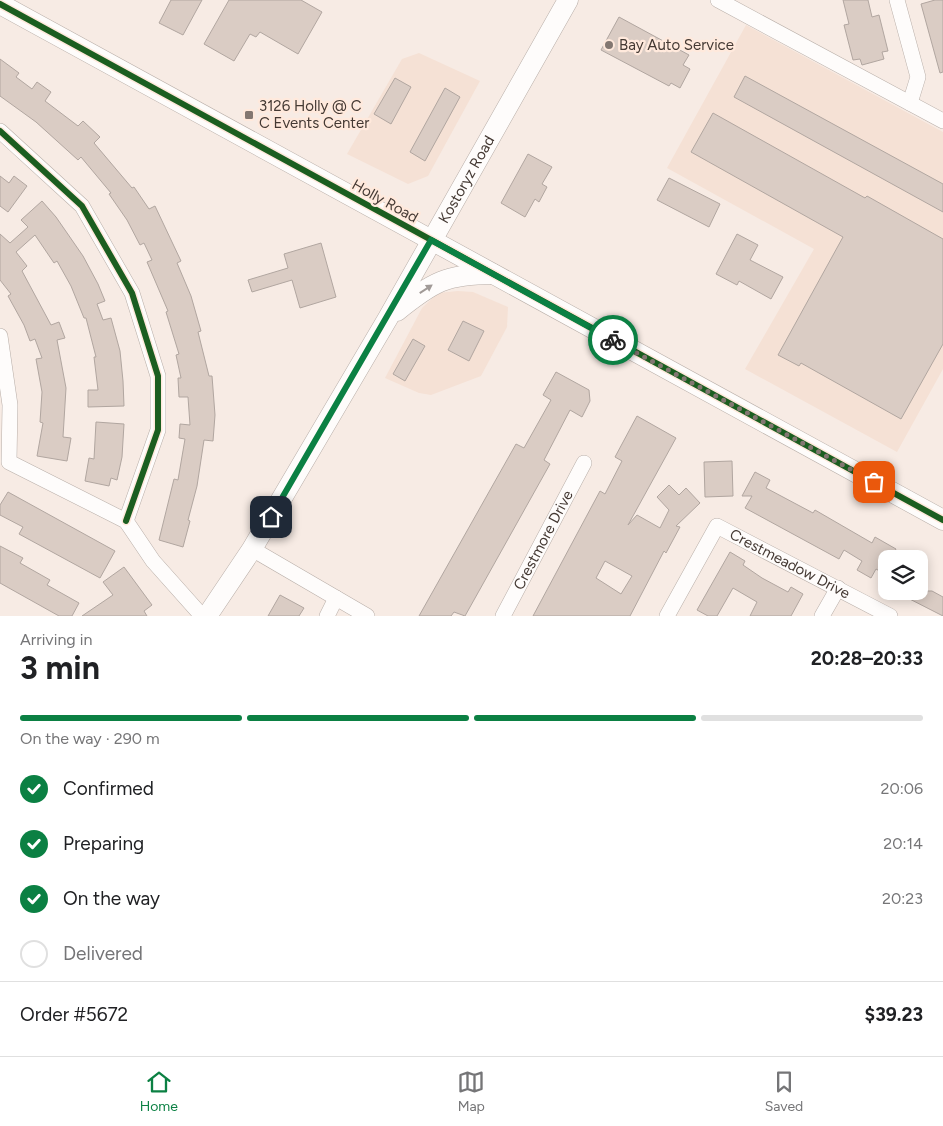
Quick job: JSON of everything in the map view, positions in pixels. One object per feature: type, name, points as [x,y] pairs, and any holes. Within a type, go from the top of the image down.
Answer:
[{"type":"main road","name":"Kostoryz Road","points":[[207,616],[252,549],[388,318],[568,0]]},
{"type":"main road","name":"Holly Road","points":[[0,4],[942,517]]},
{"type":"main road","points":[[388,318],[420,292],[437,282],[457,276],[493,274]]},
{"type":"street","points":[[718,0],[943,121]]},
{"type":"street","points":[[897,0],[918,77],[910,104]]},
{"type":"street","points":[[0,131],[82,206],[132,293],[135,302],[158,376],[158,430],[126,520]]},
{"type":"street","points":[[0,336],[10,405],[9,462],[126,520],[153,561],[202,616]]},
{"type":"street","name":"Crestmore Drive","points":[[503,616],[584,463]]},
{"type":"street","name":"Crestmeadow Drive","points":[[667,616],[717,526],[890,616]]},
{"type":"street","points":[[252,549],[368,616]]},
{"type":"street","points":[[822,616],[838,588]]},
{"type":"street","points":[[327,616],[336,598]]},
{"type":"shaded area","points":[[746,25],[943,132],[943,369],[897,452],[745,369],[814,249],[667,168]]},
{"type":"shaded area","points":[[419,53],[480,81],[428,176],[408,184],[347,154],[402,59]]},
{"type":"shaded area","points":[[473,292],[508,307],[507,327],[481,376],[431,395],[419,393],[385,378],[422,308],[438,293]]},
{"type":"building","points":[[171,0],[202,0],[183,35],[159,23]]},
{"type":"building","points":[[229,0],[301,0],[322,12],[298,54],[260,32],[256,37],[250,34],[234,61],[204,44]]},
{"type":"building","points":[[843,0],[868,0],[872,17],[879,15],[888,51],[882,52],[884,59],[862,65],[860,59],[853,60],[844,25],[849,24]]},
{"type":"building","points":[[943,0],[943,72],[940,73],[921,4]]},
{"type":"building","points":[[619,17],[689,55],[683,65],[690,69],[680,88],[671,83],[669,86],[601,50]]},
{"type":"building","points":[[0,59],[19,73],[16,77],[32,89],[37,82],[51,92],[45,101],[78,126],[83,121],[100,137],[94,143],[132,188],[134,187],[149,209],[155,206],[181,261],[177,263],[191,296],[201,331],[198,332],[209,376],[212,376],[215,415],[213,441],[204,440],[197,486],[183,547],[159,540],[174,479],[178,480],[185,439],[179,438],[180,424],[190,425],[188,397],[179,397],[178,378],[181,378],[176,355],[179,354],[166,312],[168,311],[147,262],[152,260],[144,243],[140,245],[127,220],[109,194],[111,193],[81,157],[78,160],[36,122],[0,96]]},
{"type":"building","points":[[745,76],[943,184],[943,212],[734,97]]},
{"type":"building","points":[[395,78],[411,87],[391,124],[374,114]]},
{"type":"building","points":[[445,88],[460,97],[425,161],[410,152]]},
{"type":"building","points":[[713,113],[865,198],[867,196],[943,239],[943,344],[901,419],[801,363],[799,366],[778,355],[843,237],[691,152]]},
{"type":"building","points":[[528,154],[552,167],[542,184],[547,187],[539,202],[535,199],[525,217],[501,203]]},
{"type":"building","points":[[0,176],[9,183],[14,176],[27,186],[8,212],[0,206]]},
{"type":"building","points":[[669,178],[720,204],[709,227],[657,200]]},
{"type":"building","points":[[42,201],[56,217],[83,256],[98,284],[105,301],[97,304],[103,320],[111,318],[120,351],[123,381],[124,406],[88,407],[88,390],[98,390],[94,357],[96,357],[86,318],[84,318],[71,286],[57,261],[54,263],[35,235],[16,252],[27,266],[22,271],[51,325],[59,322],[65,338],[57,340],[66,388],[63,437],[71,438],[67,461],[37,456],[43,423],[40,422],[42,392],[36,359],[42,358],[35,339],[30,341],[24,325],[8,296],[11,294],[0,280],[0,234],[10,243],[28,227],[21,220]]},
{"type":"building","points":[[737,234],[758,245],[750,260],[783,277],[771,299],[739,281],[737,285],[716,274]]},
{"type":"building","points":[[321,243],[336,297],[300,308],[292,280],[252,292],[248,280],[288,268],[284,254]]},
{"type":"building","points":[[463,321],[484,331],[469,361],[448,350]]},
{"type":"building","points":[[413,339],[425,346],[405,381],[393,374]]},
{"type":"building","points":[[556,372],[589,390],[590,401],[582,417],[570,410],[544,460],[550,464],[465,616],[454,612],[451,616],[419,616],[516,444],[524,448],[551,400],[543,395]]},
{"type":"building","points":[[637,416],[676,438],[628,525],[637,515],[660,528],[669,510],[657,497],[669,485],[679,495],[686,488],[700,503],[676,526],[680,527],[666,553],[664,551],[630,616],[533,616],[600,491],[605,494],[622,461],[615,457]],"holes":[[[605,561],[632,576],[621,594],[596,578]]]},
{"type":"building","points":[[96,422],[124,424],[122,457],[117,480],[111,478],[109,486],[85,481],[89,458],[94,459]]},
{"type":"building","points":[[732,461],[733,496],[705,497],[704,462]]},
{"type":"building","points":[[755,472],[770,480],[766,488],[813,513],[815,510],[872,543],[875,537],[896,549],[878,550],[878,570],[876,569],[871,578],[857,570],[862,561],[844,550],[839,559],[745,508],[752,496],[742,496]]},
{"type":"building","points":[[8,492],[115,551],[100,578],[19,534],[23,527],[0,515],[0,505]]},
{"type":"building","points":[[0,546],[23,558],[20,563],[50,580],[47,585],[79,603],[72,616],[59,616],[0,583]]},
{"type":"building","points":[[730,552],[745,561],[743,565],[762,578],[788,592],[791,587],[803,594],[791,616],[750,616],[757,602],[733,588],[717,616],[708,616],[697,610]]},
{"type":"building","points":[[124,567],[152,605],[144,611],[147,616],[82,616],[113,595],[103,582]]},
{"type":"building","points":[[928,591],[932,591],[943,597],[943,616],[912,600],[928,600]]},
{"type":"building","points":[[280,595],[304,608],[299,616],[268,616]]},
{"type":"cycle path","points":[[0,4],[943,520]]},
{"type":"cycle path","points":[[0,131],[82,206],[132,293],[158,376],[158,430],[126,521]]},
{"type":"way so far","points":[[613,340],[874,482]]},
{"type":"place","name":"Bay Auto Service","points":[[609,45]]},
{"type":"place","name":"3126 Holly @ C C Events Center","points":[[249,115]]},
{"type":"route","points":[[271,517],[388,318],[431,240],[613,340]]}]
